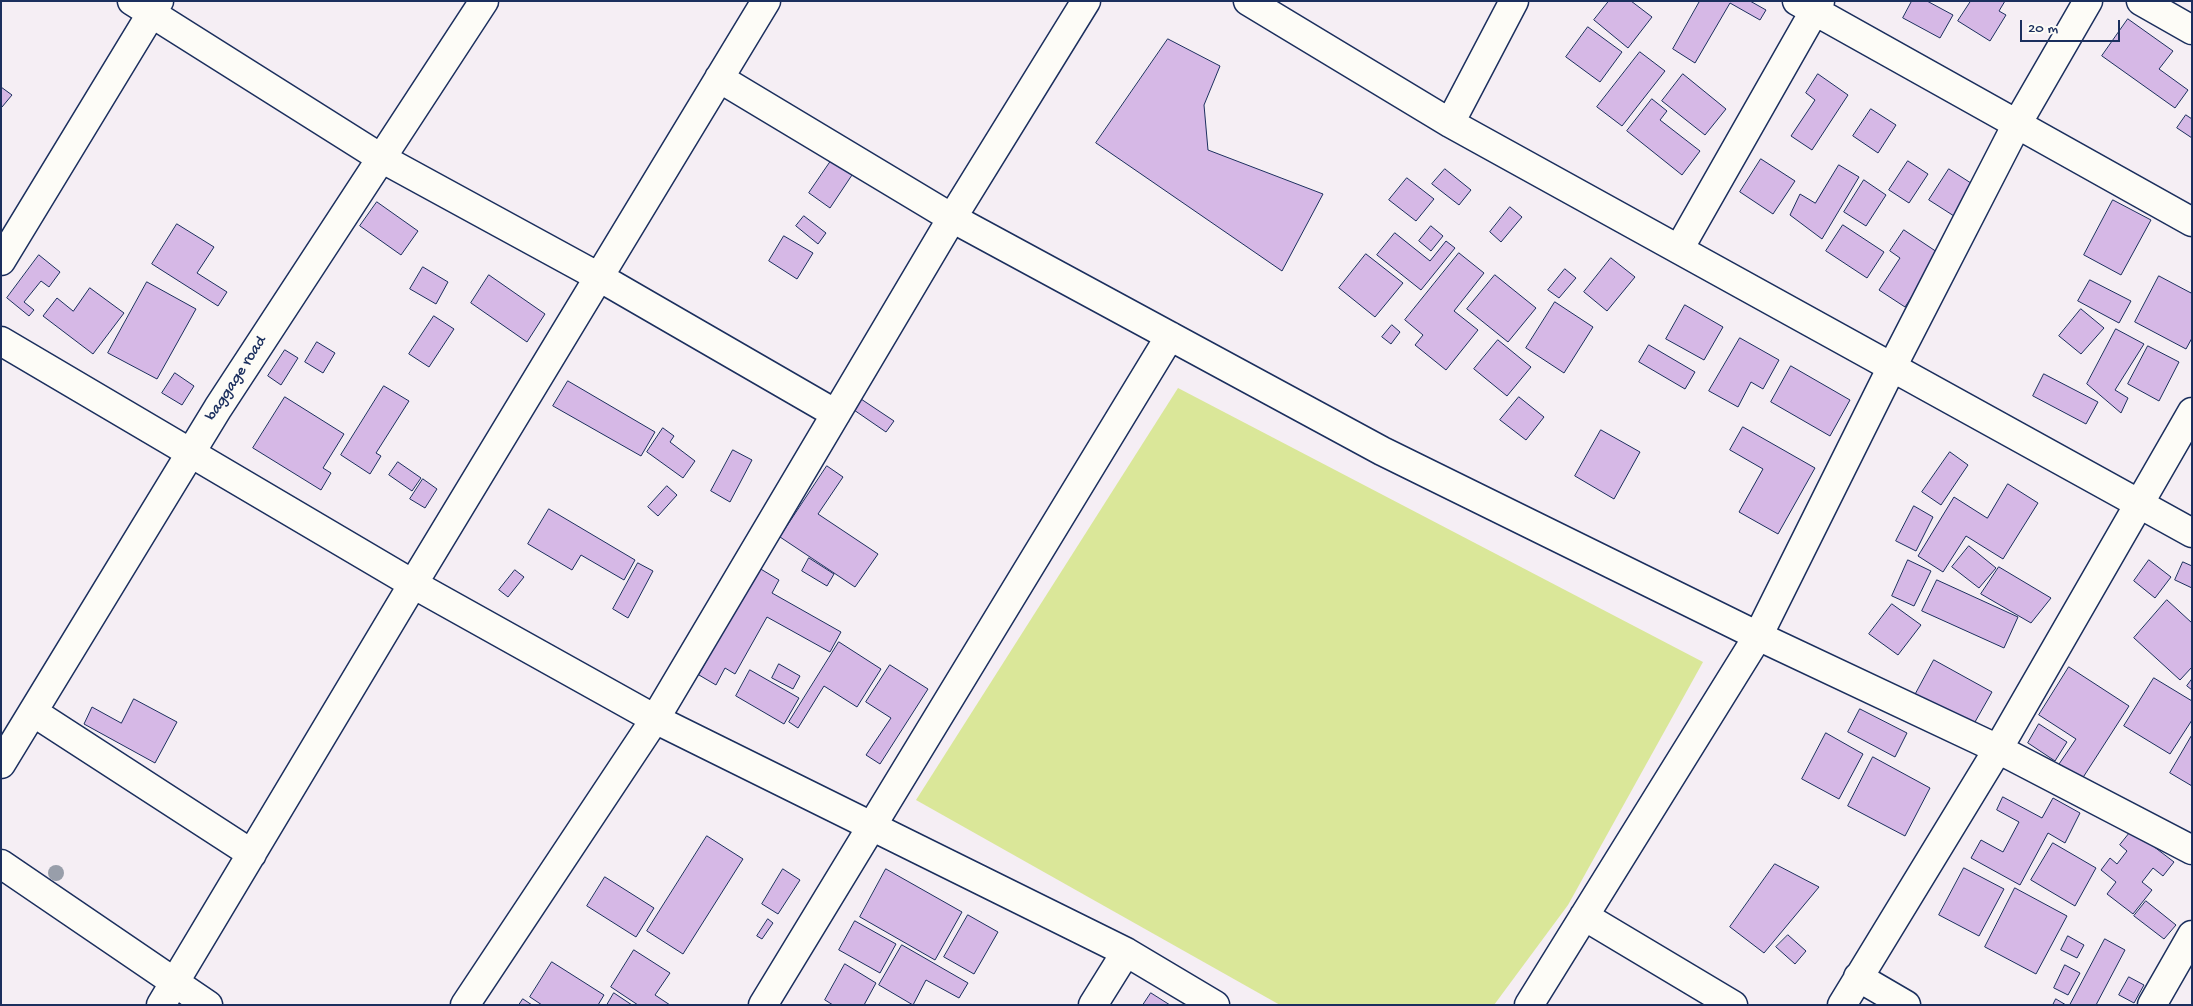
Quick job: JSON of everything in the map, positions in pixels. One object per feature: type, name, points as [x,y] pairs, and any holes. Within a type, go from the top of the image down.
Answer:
[{"type":"street","name":"baggage road","points":[[1,764],[218,408],[484,1]]},
{"type":"street","points":[[168,994],[413,584],[766,1]]},
{"type":"street","points":[[465,1005],[655,719],[952,218],[1086,1]]},
{"type":"street","points":[[1248,1],[1450,123],[2192,533]]},
{"type":"street","points":[[1450,123],[1514,1]]},
{"type":"street","points":[[1528,1005],[1758,636],[1892,367],[2017,124],[2088,1]]},
{"type":"street","points":[[2141,1],[2192,30]]},
{"type":"street","points":[[1,261],[148,5],[381,158],[599,277],[836,414]]},
{"type":"street","points":[[1679,249],[1811,5],[2192,222]]},
{"type":"street","points":[[719,78],[952,218],[1382,451],[1758,636],[1998,749],[2192,850]]},
{"type":"street","points":[[763,1005],[1170,336]]},
{"type":"street","points":[[1,341],[413,584],[655,719],[874,825],[1126,952],[1215,1005]]},
{"type":"street","points":[[1842,1005],[1998,749],[2192,412]]},
{"type":"street","points":[[33,712],[252,854]]},
{"type":"street","points":[[1,864],[168,994],[208,1005]]},
{"type":"street","points":[[1584,916],[1733,1005]]},
{"type":"street","points":[[2152,1005],[2192,936]]},
{"type":"street","points":[[1093,1005],[1126,952]]},
{"type":"street","points":[[1858,977],[1906,1005]]},
{"type":"green space","points":[[1178,388],[1703,662],[1568,905],[1494,1005],[1280,1005],[916,800]]},
{"type":"building","points":[[1609,1],[1631,1],[1652,17],[1628,48],[1594,20]]},
{"type":"building","points":[[1700,1],[1750,1],[1766,10],[1760,20],[1730,3],[1695,63],[1673,49]]},
{"type":"building","points":[[1912,1],[1927,1],[1953,15],[1940,38],[1903,18]]},
{"type":"building","points":[[1971,1],[2005,1],[1999,11],[2006,15],[1990,41],[1958,21]]},
{"type":"building","points":[[2128,19],[2173,51],[2159,69],[2188,90],[2175,108],[2102,56]]},
{"type":"building","points":[[1588,27],[1622,52],[1600,82],[1566,57]]},
{"type":"building","points":[[1168,39],[1220,66],[1204,105],[1208,150],[1323,194],[1282,271],[1096,143]]},
{"type":"building","points":[[1640,52],[1665,71],[1622,126],[1597,107]]},
{"type":"building","points":[[1683,74],[1726,109],[1705,135],[1662,101]]},
{"type":"building","points":[[1818,74],[1848,95],[1812,150],[1791,136],[1815,100],[1806,93]]},
{"type":"building","points":[[1,87],[12,95],[2,107],[1,107]]},
{"type":"building","points":[[1652,99],[1667,111],[1660,120],[1700,151],[1682,175],[1627,131]]},
{"type":"building","points":[[1871,109],[1896,125],[1878,153],[1853,136]]},
{"type":"building","points":[[2186,115],[2192,119],[2192,138],[2177,128]]},
{"type":"building","points":[[835,155],[856,169],[830,208],[809,193]]},
{"type":"building","points":[[1761,159],[1795,181],[1773,214],[1740,192]]},
{"type":"building","points":[[1908,161],[1928,174],[1909,203],[1889,190]]},
{"type":"building","points":[[1839,165],[1859,177],[1822,239],[1790,215],[1800,194],[1815,203]]},
{"type":"building","points":[[1445,169],[1471,190],[1459,205],[1432,184]]},
{"type":"building","points":[[1949,169],[1974,185],[1954,216],[1929,200]]},
{"type":"building","points":[[1407,178],[1434,199],[1416,221],[1389,200]]},
{"type":"building","points":[[1864,180],[1886,195],[1866,226],[1844,212]]},
{"type":"building","points":[[2113,200],[2151,220],[2121,275],[2084,255]]},
{"type":"building","points":[[377,202],[418,231],[401,255],[360,226]]},
{"type":"building","points":[[1510,207],[1522,217],[1501,242],[1490,232]]},
{"type":"building","points":[[804,216],[826,233],[818,244],[796,226]]},
{"type":"building","points":[[177,224],[214,247],[197,273],[227,292],[218,306],[152,264]]},
{"type":"building","points":[[1843,225],[1884,252],[1867,278],[1826,251]]},
{"type":"building","points":[[1431,226],[1443,236],[1431,251],[1419,241]]},
{"type":"building","points":[[1904,230],[1940,254],[1905,307],[1879,290],[1900,258],[1890,251]]},
{"type":"building","points":[[1395,233],[1430,261],[1446,241],[1455,248],[1421,290],[1377,255]]},
{"type":"building","points":[[784,236],[813,253],[797,279],[769,261]]},
{"type":"building","points":[[1459,253],[1484,273],[1454,311],[1478,330],[1446,370],[1415,345],[1423,335],[1405,320]]},
{"type":"building","points":[[1366,254],[1403,283],[1375,317],[1339,288]]},
{"type":"building","points":[[39,255],[60,272],[49,287],[41,281],[24,302],[34,310],[29,316],[7,298]]},
{"type":"building","points":[[1611,258],[1635,277],[1607,311],[1584,292]]},
{"type":"building","points":[[423,267],[448,282],[436,304],[410,289]]},
{"type":"building","points":[[1565,269],[1576,278],[1559,298],[1548,290]]},
{"type":"building","points":[[489,275],[545,314],[527,342],[471,303]]},
{"type":"building","points":[[1495,275],[1536,308],[1508,342],[1467,309]]},
{"type":"building","points":[[2159,276],[2191,293],[2192,291],[2192,338],[2186,349],[2135,322]]},
{"type":"building","points":[[2090,280],[2131,301],[2119,323],[2078,301]]},
{"type":"building","points":[[147,282],[196,309],[157,379],[108,353]]},
{"type":"building","points":[[90,288],[124,313],[93,354],[43,316],[57,298],[73,311]]},
{"type":"building","points":[[1555,302],[1593,327],[1564,373],[1526,348]]},
{"type":"building","points":[[1685,305],[1723,327],[1704,360],[1666,339]]},
{"type":"building","points":[[2081,309],[2104,328],[2081,354],[2059,336]]},
{"type":"building","points":[[434,316],[454,329],[429,367],[409,354]]},
{"type":"building","points":[[1392,325],[1400,332],[1391,344],[1382,337]]},
{"type":"building","points":[[2116,329],[2144,344],[2115,390],[2128,398],[2121,413],[2087,384]]},
{"type":"building","points":[[1740,338],[1779,360],[1763,389],[1751,382],[1738,407],[1709,391]]},
{"type":"building","points":[[1498,340],[1531,367],[1507,396],[1474,369]]},
{"type":"building","points":[[317,342],[335,353],[323,373],[305,362]]},
{"type":"building","points":[[1649,345],[1695,372],[1685,389],[1639,362]]},
{"type":"building","points":[[2148,346],[2179,362],[2159,401],[2128,384]]},
{"type":"building","points":[[285,350],[298,358],[281,385],[268,376]]},
{"type":"building","points":[[1791,366],[1850,400],[1830,436],[1771,402]]},
{"type":"building","points":[[175,373],[194,386],[182,405],[162,393]]},
{"type":"building","points":[[2044,374],[2098,402],[2086,424],[2033,396]]},
{"type":"building","points":[[568,381],[655,432],[641,456],[553,406]]},
{"type":"building","points":[[384,386],[409,401],[376,453],[381,456],[370,474],[341,455]]},
{"type":"building","points":[[285,397],[344,434],[323,468],[331,473],[321,490],[253,448]]},
{"type":"building","points":[[1519,397],[1544,417],[1526,440],[1500,420]]},
{"type":"building","points":[[861,399],[894,421],[886,432],[854,410]]},
{"type":"building","points":[[1743,427],[1815,468],[1778,534],[1739,512],[1763,469],[1730,450]]},
{"type":"building","points":[[663,428],[674,436],[670,442],[695,461],[683,478],[647,452]]},
{"type":"building","points":[[1601,430],[1640,452],[1614,499],[1575,476]]},
{"type":"building","points":[[733,450],[752,460],[730,502],[711,491]]},
{"type":"building","points":[[1950,452],[1968,465],[1941,505],[1922,492]]},
{"type":"building","points":[[398,462],[421,478],[412,491],[389,475]]},
{"type":"building","points":[[827,466],[843,477],[818,514],[878,554],[855,587],[780,537]]},
{"type":"building","points":[[423,479],[437,489],[425,508],[410,499]]},
{"type":"building","points":[[2008,484],[2038,503],[2003,559],[1966,536],[1943,572],[1918,556],[1954,497],[1987,518]]},
{"type":"building","points":[[667,486],[677,495],[658,516],[648,507]]},
{"type":"building","points":[[1914,506],[1933,517],[1916,551],[1896,541]]},
{"type":"building","points":[[549,509],[635,560],[624,580],[581,555],[572,570],[528,544]]},
{"type":"building","points":[[1969,546],[1996,568],[1979,588],[1952,567]]},
{"type":"building","points":[[809,558],[834,574],[827,586],[802,571]]},
{"type":"building","points":[[1908,560],[1931,571],[1914,606],[1892,596]]},
{"type":"building","points":[[2149,560],[2171,577],[2155,598],[2134,581]]},
{"type":"building","points":[[2183,562],[2192,566],[2192,588],[2175,580]]},
{"type":"building","points":[[638,563],[653,571],[628,618],[613,609]]},
{"type":"building","points":[[1999,567],[2051,598],[2031,623],[1981,594]]},
{"type":"building","points":[[759,568],[779,580],[772,593],[841,632],[830,652],[767,617],[735,674],[725,668],[716,685],[699,675]]},
{"type":"building","points":[[515,570],[524,577],[508,597],[499,590]]},
{"type":"building","points":[[1937,580],[2018,617],[2004,648],[1922,611]]},
{"type":"building","points":[[2167,600],[2192,623],[2192,667],[2180,680],[2134,638]]},
{"type":"building","points":[[1892,604],[1921,625],[1898,655],[1869,634]]},
{"type":"building","points":[[839,642],[881,669],[857,707],[824,686],[798,728],[789,722]]},
{"type":"building","points":[[1934,660],[1992,692],[1971,729],[1914,697]]},
{"type":"building","points":[[779,664],[800,676],[793,689],[772,678]]},
{"type":"building","points":[[890,665],[928,689],[880,764],[866,755],[891,718],[866,702]]},
{"type":"building","points":[[2069,667],[2129,706],[2082,779],[2059,764],[2076,739],[2039,715]]},
{"type":"building","points":[[750,670],[799,698],[784,724],[736,696]]},
{"type":"building","points":[[2154,678],[2192,701],[2192,720],[2170,754],[2124,726]]},
{"type":"building","points":[[2192,679],[2192,690],[2187,686]]},
{"type":"building","points":[[134,699],[177,722],[155,763],[84,724],[92,707],[121,723]]},
{"type":"building","points":[[1860,709],[1907,733],[1895,757],[1848,732]]},
{"type":"building","points":[[2039,724],[2067,742],[2055,761],[2028,743]]},
{"type":"building","points":[[1826,733],[1863,754],[1839,799],[1802,779]]},
{"type":"building","points":[[2192,735],[2192,786],[2170,773]]},
{"type":"building","points":[[1873,757],[1930,788],[1905,836],[1848,806]]},
{"type":"building","points":[[2003,797],[2042,818],[2053,798],[2080,813],[2065,843],[2048,833],[2020,885],[1971,858],[1981,840],[2003,852],[2019,822],[1997,810]]},
{"type":"building","points":[[2132,830],[2174,862],[2163,876],[2153,868],[2142,882],[2152,890],[2133,914],[2107,894],[2116,882],[2101,870],[2110,858],[2117,864],[2127,851],[2120,845]]},
{"type":"building","points":[[707,836],[743,859],[683,954],[647,931]]},
{"type":"building","points":[[2053,843],[2096,868],[2075,906],[2031,880]]},
{"type":"building","points":[[1775,864],[1819,887],[1764,953],[1730,927]]},
{"type":"building","points":[[1964,868],[2004,889],[1979,936],[1939,915]]},
{"type":"building","points":[[783,869],[800,880],[778,914],[762,904]]},
{"type":"building","points":[[886,869],[962,912],[935,960],[860,917]]},
{"type":"building","points":[[605,877],[654,908],[636,937],[587,906]]},
{"type":"building","points":[[2015,888],[2067,916],[2036,974],[1985,947]]},
{"type":"building","points":[[2146,901],[2176,925],[2164,939],[2134,916]]},
{"type":"building","points":[[968,915],[998,932],[974,974],[944,957]]},
{"type":"building","points":[[768,919],[773,923],[762,939],[757,936]]},
{"type":"building","points":[[855,921],[896,944],[880,973],[839,950]]},
{"type":"building","points":[[1788,935],[1806,951],[1795,964],[1776,947]]},
{"type":"building","points":[[2068,936],[2084,945],[2077,958],[2061,950]]},
{"type":"building","points":[[2105,939],[2125,950],[2096,1005],[2070,1005]]},
{"type":"building","points":[[902,945],[968,983],[959,998],[926,980],[913,1005],[879,985]]},
{"type":"building","points":[[634,950],[670,973],[655,995],[670,1005],[638,1005],[611,987]]},
{"type":"building","points":[[552,962],[604,995],[598,1005],[542,1005],[530,997]]},
{"type":"building","points":[[845,964],[876,983],[864,1005],[833,1005],[825,1000]]},
{"type":"building","points":[[2065,965],[2080,973],[2068,995],[2054,988]]},
{"type":"building","points":[[2129,977],[2144,985],[2134,1003],[2119,995]]},
{"type":"building","points":[[614,993],[632,1005],[607,1005]]},
{"type":"building","points":[[1151,993],[1170,1005],[1143,1005]]},
{"type":"building","points":[[523,999],[532,1005],[519,1005]]},
{"type":"building","points":[[2056,999],[2066,1005],[2053,1005]]}]
